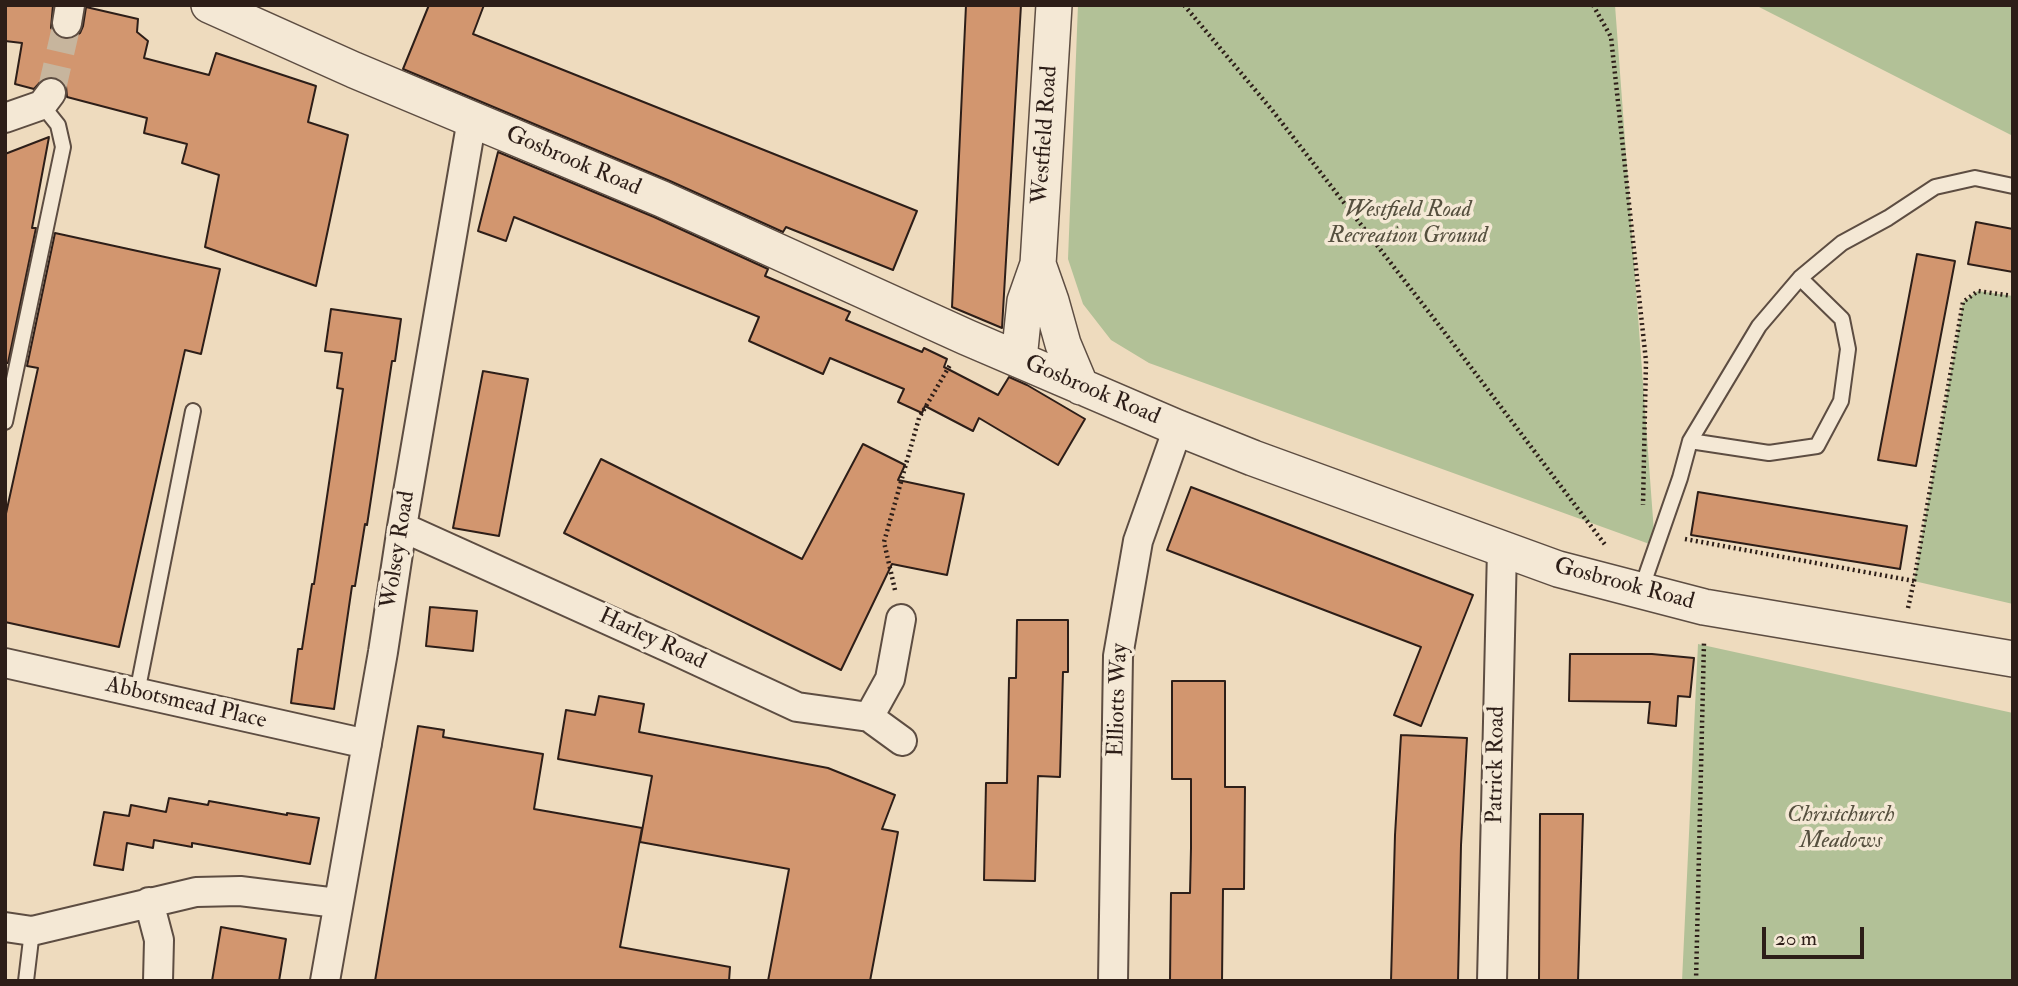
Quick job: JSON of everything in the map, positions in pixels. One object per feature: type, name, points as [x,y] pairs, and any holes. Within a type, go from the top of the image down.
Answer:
[{"type":"street","name":"Gosbrook Road","points":[[209,5],[354,70],[662,199],[966,337],[1178,428],[1252,458],[1502,549],[1558,569],[1704,607],[2013,659]]},
{"type":"street","name":"Westfield Road","points":[[1019,359],[1025,300],[1038,264],[1054,5]]},
{"type":"street","points":[[5,118],[46,99]]},
{"type":"street","name":"Wolsey Road","points":[[325,981],[472,120]]},
{"type":"street","name":"Westfield Road","points":[[1038,264],[1063,344],[1081,387]]},
{"type":"street","name":"Elliotts Way","points":[[1113,981],[1118,656],[1138,541],[1178,428]]},
{"type":"street","name":"Harley Road","points":[[402,527],[797,708],[869,716]]},
{"type":"street","name":"Patrick Road","points":[[1492,981],[1502,549]]},
{"type":"street","points":[[901,619],[890,679],[869,716],[902,741]]},
{"type":"street","name":"Abbotsmead Place","points":[[5,663],[367,744]]},
{"type":"street","points":[[19,929],[196,892],[240,891],[337,903]]},
{"type":"street","points":[[149,902],[159,940],[158,981]]},
{"type":"lane","points":[[5,422],[63,147],[58,125],[46,99]]},
{"type":"lane","points":[[1641,591],[1690,441],[1759,326],[1800,278],[1843,243],[1936,187],[1975,178],[2013,186]]},
{"type":"lane","points":[[1690,441],[1769,453],[1817,446],[1841,401],[1848,349],[1842,319],[1800,278]]},
{"type":"lane","points":[[136,693],[193,411]]},
{"type":"lane","points":[[19,929],[26,981]]},
{"type":"path","points":[[1184,5],[1280,121],[1608,547]]},
{"type":"path","points":[[1593,5],[1611,37],[1646,360],[1643,509]]},
{"type":"path","points":[[1902,640],[1963,302],[1978,291],[2013,296]]},
{"type":"path","points":[[901,619],[884,542],[919,418],[966,337]]},
{"type":"path","points":[[1678,538],[1914,581]]},
{"type":"path","points":[[1696,981],[1704,607]]},
{"type":"green space","name":"Westfield Road Recreation Ground","points":[[1078,5],[1615,5],[1655,546],[1149,363],[1111,340],[1083,304],[1068,259]]},
{"type":"green space","points":[[1758,5],[2013,5],[2013,136],[1759,7]]},
{"type":"green space","points":[[1978,291],[2013,296],[2013,604],[1914,581],[1963,302]]},
{"type":"green space","name":"Christchurch Meadows","points":[[1698,644],[2013,713],[2013,981],[1682,981]]},
{"type":"building","points":[[5,5],[53,5],[51,28],[56,35],[65,39],[80,33],[86,7],[138,19],[137,32],[148,41],[144,58],[209,75],[216,53],[316,86],[308,122],[348,135],[316,286],[205,247],[219,175],[182,163],[187,144],[144,133],[147,118],[67,97],[66,86],[60,79],[44,78],[34,89],[15,84],[22,43],[5,41]]},
{"type":"building","points":[[429,5],[484,5],[473,34],[917,211],[893,270],[786,227],[783,232],[670,181],[403,69]]},
{"type":"building","points":[[966,5],[1021,5],[1002,328],[952,307]]},
{"type":"building","points":[[49,137],[32,228],[36,228],[8,363],[5,363],[5,154]]},
{"type":"building","points":[[498,152],[654,217],[768,269],[765,276],[850,312],[846,320],[922,352],[924,348],[947,359],[944,367],[998,395],[1009,377],[1085,419],[1058,465],[979,418],[973,431],[925,406],[922,413],[898,402],[904,389],[830,358],[823,374],[749,341],[759,317],[514,217],[506,241],[478,231]]},
{"type":"building","points":[[1976,222],[2013,229],[2013,272],[1968,264]]},
{"type":"building","points":[[55,233],[220,269],[201,354],[185,350],[119,647],[5,622],[5,518],[38,368],[27,366]]},
{"type":"building","points":[[1917,254],[1955,261],[1916,466],[1878,460]]},
{"type":"building","points":[[331,309],[401,319],[367,525],[365,524],[355,586],[352,586],[334,709],[291,703],[298,649],[302,649],[314,584],[343,389],[337,388],[342,353],[325,351]]},
{"type":"building","points":[[483,371],[528,379],[499,536],[453,528]]},
{"type":"building","points":[[863,444],[905,465],[898,480],[964,494],[947,575],[892,564],[841,670],[564,533],[601,459],[802,559]]},
{"type":"building","points":[[1191,487],[1473,595],[1421,726],[1394,715],[1421,647],[1167,550]]},
{"type":"building","points":[[1698,492],[1907,526],[1900,569],[1691,535]]},
{"type":"building","points":[[430,607],[477,611],[473,651],[426,646]]},
{"type":"building","points":[[1017,620],[1068,620],[1068,672],[1063,672],[1060,777],[1038,776],[1035,881],[984,880],[986,783],[1007,783],[1009,678],[1016,678]]},
{"type":"building","points":[[1570,654],[1652,654],[1694,658],[1690,697],[1678,696],[1676,726],[1648,723],[1650,702],[1569,701]]},
{"type":"building","points":[[1172,681],[1225,681],[1225,787],[1245,787],[1244,889],[1223,889],[1222,981],[1170,981],[1171,893],[1190,893],[1191,848],[1191,779],[1172,779]]},
{"type":"building","points":[[599,696],[644,704],[639,732],[828,768],[895,795],[882,829],[898,832],[870,981],[768,981],[789,869],[640,842],[652,776],[558,759],[566,710],[595,715]]},
{"type":"building","points":[[418,726],[444,730],[443,737],[543,754],[534,809],[642,828],[620,947],[730,967],[729,981],[375,981]]},
{"type":"building","points":[[1401,735],[1467,738],[1458,981],[1391,981]]},
{"type":"building","points":[[169,798],[208,805],[209,801],[319,818],[310,864],[192,843],[192,847],[154,840],[153,848],[127,843],[123,870],[94,865],[104,812],[129,816],[131,805],[166,812]]},
{"type":"building","points":[[1540,814],[1583,814],[1578,981],[1539,981]]},
{"type":"building","points":[[221,927],[286,939],[279,981],[212,981]]},
{"type":"tunnel","points":[[51,93],[67,23]]}]
